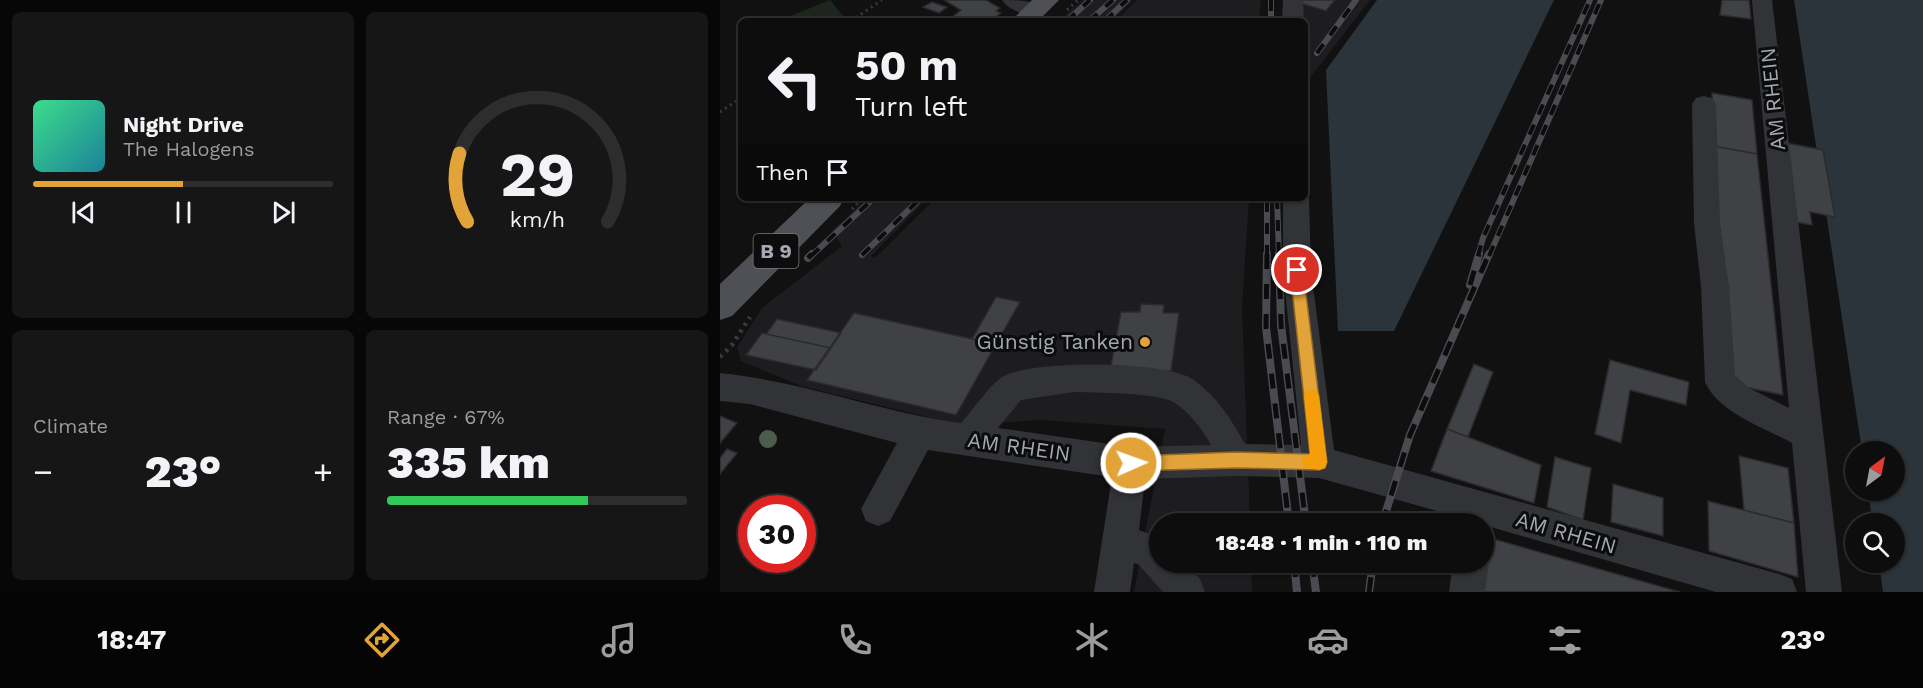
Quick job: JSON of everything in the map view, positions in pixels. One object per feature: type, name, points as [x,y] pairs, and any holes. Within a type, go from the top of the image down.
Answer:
[{"type":"main road","name":"B 9","points":[[720,306],[826,201]]},
{"type":"street","points":[[1012,0],[1035,10]]},
{"type":"street","points":[[1293,0],[1293,18]]},
{"type":"street","name":"AM RHEIN","points":[[1762,0],[1824,592]]},
{"type":"street","points":[[1704,104],[1707,223],[1715,287],[1720,382],[1738,398],[1808,434]]},
{"type":"street","points":[[1296,201],[1297,270],[1319,462]]},
{"type":"street","name":"AM RHEIN","points":[[720,371],[735,389],[920,433],[1131,463],[1236,460],[1319,462],[1469,513]]},
{"type":"street","points":[[967,440],[1013,387],[1074,378],[1127,379],[1182,389],[1216,422],[1236,460]]},
{"type":"street","points":[[878,509],[920,433]]},
{"type":"street","points":[[1112,592],[1131,463]]},
{"type":"street","name":"AM RHEIN","points":[[1494,520],[1730,585],[1779,592]]},
{"type":"street","points":[[1120,540],[1149,551]]},
{"type":"street","points":[[1170,573],[1187,592]]},
{"type":"street","points":[[1467,592],[1470,573]]},
{"type":"path","points":[[855,18],[882,0]]},
{"type":"path","points":[[720,112],[738,100]]},
{"type":"shaded area","points":[[830,0],[845,18],[785,18]]},
{"type":"shaded area","points":[[1082,0],[1133,0],[1115,18],[1062,18]]},
{"type":"shaded area","points":[[1137,0],[1261,0],[1259,18],[1119,18]]},
{"type":"shaded area","points":[[1299,0],[1370,0],[1308,80],[1308,18],[1299,18]]},
{"type":"shaded area","points":[[1377,0],[1554,0],[1394,331],[1338,331],[1326,70]]},
{"type":"shaded area","points":[[1794,0],[1923,0],[1923,592],[1883,592],[1880,573],[1905,573],[1905,513],[1871,513],[1870,501],[1905,501],[1905,441],[1860,441]]},
{"type":"shaded area","points":[[864,201],[925,201],[871,256],[875,258],[933,201],[1249,201],[1242,307],[1250,513],[1149,513],[1165,429],[1041,420],[960,425],[801,386],[741,361],[737,347],[762,308],[842,246],[832,231]]},
{"type":"shaded area","points":[[1149,513],[1149,573],[1251,573],[1252,592],[1134,592]]},
{"type":"building","points":[[944,0],[986,0],[1000,8],[996,11],[1001,13],[994,18],[951,18],[961,10]]},
{"type":"building","points":[[1300,0],[1335,0],[1326,11],[1300,3]]},
{"type":"building","points":[[1722,0],[1749,0],[1751,19],[1720,15]]},
{"type":"building","points":[[932,2],[947,7],[939,13],[923,7]]},
{"type":"building","points":[[1712,93],[1752,100],[1757,154],[1714,146]]},
{"type":"building","points":[[1781,142],[1823,150],[1835,217],[1810,212],[1812,225],[1791,221]]},
{"type":"building","points":[[1714,146],[1757,154],[1783,395],[1725,383]]},
{"type":"building","points":[[996,297],[1020,302],[996,344],[972,339]]},
{"type":"building","name":"Günstig Tanken","points":[[1141,304],[1164,305],[1163,313],[1179,313],[1171,371],[1110,371],[1121,312],[1140,312]]},
{"type":"building","points":[[854,313],[996,344],[956,415],[807,380]]},
{"type":"building","points":[[777,319],[841,333],[831,348],[766,334]]},
{"type":"building","points":[[762,333],[831,348],[816,370],[746,355]]},
{"type":"building","points":[[1610,360],[1689,382],[1686,405],[1630,390],[1621,443],[1595,434]]},
{"type":"building","points":[[1474,364],[1493,372],[1468,437],[1447,429]]},
{"type":"building","points":[[720,416],[737,423],[720,443]]},
{"type":"building","points":[[1447,429],[1541,465],[1534,503],[1431,471]]},
{"type":"building","points":[[727,449],[737,453],[720,474],[720,458]]},
{"type":"building","points":[[1739,456],[1788,468],[1794,523],[1744,510]]},
{"type":"building","points":[[1555,457],[1591,468],[1583,520],[1547,507]]},
{"type":"building","points":[[1613,484],[1663,498],[1663,536],[1611,522]]},
{"type":"building","points":[[1708,501],[1794,523],[1798,577],[1709,551]]},
{"type":"building","points":[[1494,539],[1680,592],[1482,592],[1485,573],[1494,573]]},
{"type":"railway","points":[[1070,18],[1090,0]]},
{"type":"railway","points":[[1092,18],[1113,0]]},
{"type":"railway","points":[[1108,18],[1127,0]]},
{"type":"railway","points":[[1271,0],[1271,18]]},
{"type":"railway","points":[[1317,53],[1356,0]]},
{"type":"railway","points":[[1478,256],[1483,238],[1590,0]]},
{"type":"railway","points":[[1489,256],[1601,0]]},
{"type":"railway","points":[[811,256],[871,201]]},
{"type":"railway","points":[[862,255],[918,201]]},
{"type":"railway","points":[[1267,201],[1267,254]]},
{"type":"railway","points":[[1277,201],[1279,256]]},
{"type":"railway","points":[[808,258],[812,254]]},
{"type":"railway","points":[[1267,254],[1266,327],[1288,513]]},
{"type":"railway","points":[[1279,254],[1281,325],[1305,513]]},
{"type":"railway","points":[[1470,285],[1479,254]]},
{"type":"railway","points":[[1385,513],[1410,435],[1489,254]]},
{"type":"railway","points":[[1295,573],[1297,592]]},
{"type":"railway","points":[[1313,573],[1316,592]]},
{"type":"railway","points":[[1369,592],[1372,573]]},
{"type":"slow traffic","points":[[1309,461],[1319,462],[1311,396]]},
{"type":"place","name":"Günstig Tanken","points":[[1145,342]]},
{"type":"route","points":[[1131,463],[1236,460],[1319,462],[1297,270]]}]
